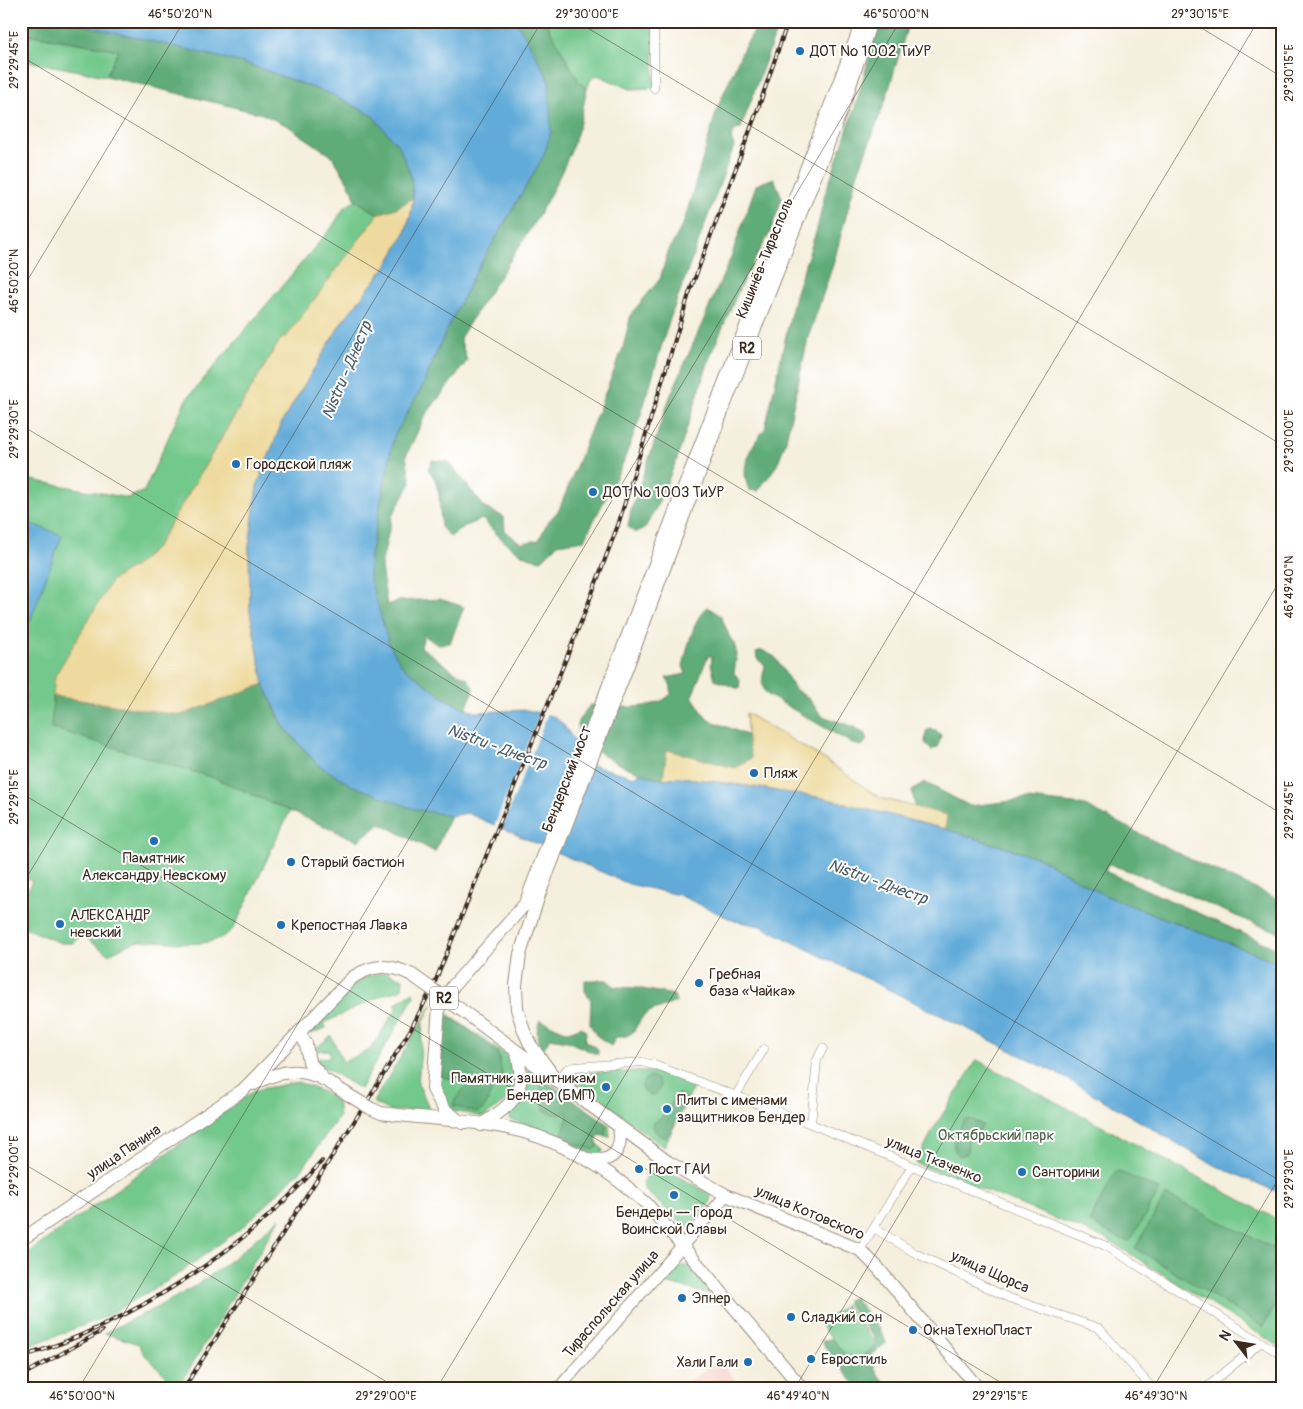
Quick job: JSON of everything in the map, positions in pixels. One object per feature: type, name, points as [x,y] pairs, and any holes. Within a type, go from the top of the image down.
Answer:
[{"type":"main road","name":"Кишинёв-Тирасполь","points":[[619,673],[710,416],[833,104],[862,21]]},
{"type":"main road","name":"Кишинёв-Тирасполь","points":[[619,673],[845,101],[871,21]]},
{"type":"main road","name":"Бендерский мост","points":[[534,893],[619,673]]},
{"type":"main road","name":"R2","points":[[534,893],[520,954],[516,985],[517,1009],[530,1044],[557,1081]]},
{"type":"main road","name":"R2","points":[[462,1123],[440,1104],[433,1090],[439,1008],[449,991],[517,915],[534,893]]},
{"type":"main road","name":"R2","points":[[398,967],[460,1009],[517,1054],[619,1126],[620,1145],[611,1157],[598,1161],[586,1159],[530,1135],[504,1127],[381,1113],[370,1108],[321,1076],[304,1072],[286,1072],[266,1078],[243,1090],[364,970],[398,967]]},
{"type":"main road","points":[[300,1032],[306,1044],[309,1062],[321,1076]]},
{"type":"main road","points":[[481,1124],[505,1110],[519,1092],[522,1081],[517,1054]]},
{"type":"main road","name":"улица Панина","points":[[21,1240],[243,1090]]},
{"type":"main road","name":"улица Котовского","points":[[619,1126],[668,1162],[726,1195],[860,1250],[878,1268],[978,1388]]},
{"type":"main road","points":[[586,1159],[636,1193],[683,1244],[802,1388]]},
{"type":"main road","name":"Тираспольская улица","points":[[559,1388],[726,1195]]},
{"type":"street","points":[[654,21],[654,88]]},
{"type":"street","points":[[811,1124],[817,1060],[823,1048]]},
{"type":"street","points":[[736,1095],[764,1049]]},
{"type":"street","name":"улица Ткаченко","points":[[557,1081],[567,1069],[642,1062],[668,1069],[811,1124],[1106,1246],[1282,1355]]},
{"type":"street","points":[[860,1250],[912,1166]]},
{"type":"street","name":"улица Щорса","points":[[874,1228],[915,1253],[1009,1298],[1099,1328],[1152,1388]]},
{"type":"street","points":[[1206,1388],[1261,1342]]},
{"type":"shaded area","points":[[718,1359],[742,1388],[688,1388],[686,1385]]},
{"type":"green space","points":[[21,21],[66,21],[127,35],[244,63],[331,94],[372,115],[400,148],[411,176],[413,198],[397,208],[378,214],[355,199],[353,191],[333,157],[288,126],[262,114],[106,76],[119,50],[21,33]]},
{"type":"green space","points":[[515,21],[545,21],[578,80],[587,89],[579,125],[576,137],[553,190],[460,338],[467,361],[425,416],[406,456],[411,483],[392,516],[381,567],[387,605],[399,601],[440,599],[464,607],[450,643],[436,644],[424,635],[421,647],[455,672],[467,678],[474,689],[466,709],[444,698],[402,666],[389,644],[372,590],[369,576],[370,555],[394,436],[422,387],[447,329],[473,277],[544,155],[551,132],[524,34]]},
{"type":"green space","points":[[545,21],[654,21],[654,88],[630,89],[597,75],[591,79],[587,89],[578,80]]},
{"type":"green space","points":[[764,21],[780,21],[741,128],[734,131],[731,138],[734,146],[668,324],[641,415],[621,468],[584,540],[558,544],[542,560],[516,551],[482,519],[465,526],[450,537],[441,527],[439,494],[435,479],[428,469],[432,460],[449,462],[485,508],[504,517],[505,531],[521,543],[539,540],[547,523],[559,510],[623,348],[631,314],[660,279],[668,252],[684,222],[718,106],[744,47]]},
{"type":"green space","points":[[880,21],[909,21],[886,99],[857,175],[833,265],[808,338],[785,444],[777,465],[758,491],[749,490],[745,473],[748,457],[765,429],[795,295],[817,229],[825,194],[854,110]]},
{"type":"green space","points":[[21,33],[119,50],[106,76],[21,60]]},
{"type":"green space","points":[[774,178],[782,198],[770,233],[744,278],[710,357],[677,459],[657,506],[645,528],[635,533],[628,527],[631,510],[670,397],[731,257],[756,185]]},
{"type":"green space","points":[[355,200],[378,214],[287,336],[280,340],[156,548],[135,566],[112,580],[217,779],[290,811],[234,928],[224,936],[213,941],[190,944],[141,941],[128,944],[108,954],[82,935],[73,943],[61,943],[21,927],[21,906],[32,881],[21,876],[27,861],[21,859],[21,478],[128,498],[144,491],[185,401],[332,227],[344,208]]},
{"type":"green space","points":[[707,607],[721,616],[734,643],[737,655],[734,673],[740,680],[739,689],[715,680],[711,664],[712,656],[708,656],[692,696],[707,719],[747,735],[753,758],[735,768],[667,751],[663,779],[618,763],[598,752],[578,737],[578,721],[590,705],[644,706],[664,700],[671,694],[671,686],[666,678],[686,674],[683,666],[692,634],[698,618]]},
{"type":"green space","points":[[762,650],[775,657],[795,689],[809,699],[822,716],[852,726],[865,734],[867,740],[862,746],[853,744],[768,695],[763,688],[765,665],[757,659],[756,652]]},
{"type":"green space","points":[[264,684],[282,725],[317,764],[411,808],[450,816],[435,852],[380,823],[358,841],[217,779],[51,728],[53,696],[181,715]]},
{"type":"green space","points":[[936,730],[941,735],[938,747],[931,750],[925,743],[926,731]]},
{"type":"green space","points":[[924,782],[970,806],[1028,799],[1083,805],[1194,861],[1282,901],[1282,933],[1238,917],[1130,871],[1108,864],[1105,871],[1282,951],[1282,964],[1104,895],[1039,858],[945,829],[946,815],[915,807],[912,791]]},
{"type":"green space","points":[[386,972],[403,979],[402,988],[398,991],[387,993],[324,1023],[326,1028],[310,1034],[309,1032],[319,1026],[330,1007],[359,981],[372,975]]},
{"type":"green space","points":[[585,980],[607,980],[615,987],[637,988],[674,995],[676,1002],[649,1012],[640,1020],[633,1032],[624,1037],[616,1037],[611,1046],[596,1035],[590,1024],[591,1000],[585,991]]},
{"type":"green space","points":[[413,992],[414,997],[360,1089],[316,1062],[319,1058],[330,1057],[329,1050],[316,1051],[316,1048],[331,1036],[343,1062],[370,1050],[397,1008],[395,1004]]},
{"type":"green space","points":[[432,1005],[423,1022],[418,1083],[430,1110],[389,1111],[373,1102]]},
{"type":"green space","points":[[445,1012],[514,1061],[514,1095],[484,1117],[453,1111],[436,1091],[443,1015]]},
{"type":"green space","points":[[447,1017],[453,1019],[498,1053],[503,1078],[492,1090],[486,1106],[477,1113],[453,1106],[454,1101],[467,1085],[465,1078],[445,1078],[440,1075],[443,1023]]},
{"type":"green space","points":[[540,1020],[568,1032],[582,1027],[586,1032],[585,1041],[598,1049],[598,1055],[567,1041],[550,1038],[544,1048],[539,1045],[537,1032]]},
{"type":"green space","name":"Октябрьский парк","points":[[977,1060],[1282,1222],[1282,1348],[1106,1239],[916,1163],[934,1128]]},
{"type":"green space","points":[[528,1069],[609,1125],[610,1137],[599,1135],[596,1141],[603,1150],[602,1153],[593,1155],[556,1136],[509,1119],[509,1113],[524,1093]]},
{"type":"green space","points":[[642,1071],[674,1075],[695,1084],[664,1147],[568,1076],[569,1073]]},
{"type":"green space","points":[[651,1077],[659,1082],[660,1086],[655,1094],[651,1095],[643,1090],[642,1086],[647,1078]]},
{"type":"green space","points":[[298,1082],[337,1098],[339,1116],[303,1168],[244,1226],[174,1277],[105,1317],[21,1349],[21,1258],[255,1090]]},
{"type":"green space","points":[[549,1083],[604,1121],[606,1127],[605,1136],[599,1135],[596,1141],[599,1146],[594,1150],[574,1143],[562,1134],[568,1117],[567,1112],[558,1115],[545,1111],[539,1097],[542,1085]]},
{"type":"green space","points":[[678,1094],[685,1097],[683,1107],[672,1129],[665,1138],[662,1137],[655,1131],[653,1123],[666,1112],[672,1098]]},
{"type":"green space","points":[[970,1119],[983,1125],[979,1131],[974,1129],[969,1132],[967,1153],[960,1156],[954,1148],[955,1139],[964,1120]]},
{"type":"green space","points":[[653,1166],[659,1166],[711,1194],[710,1203],[687,1229],[644,1189],[643,1181]]},
{"type":"green space","points":[[1118,1171],[1160,1190],[1130,1241],[1119,1238],[1089,1222],[1114,1174]]},
{"type":"green space","points":[[1166,1195],[1282,1252],[1282,1295],[1263,1327],[1135,1248]]},
{"type":"green space","points":[[280,1218],[178,1388],[144,1354],[139,1344],[104,1333],[171,1300],[204,1280]]},
{"type":"green space","points":[[678,1266],[689,1266],[710,1294],[664,1283]]},
{"type":"green space","points":[[854,1297],[882,1333],[886,1343],[872,1355],[872,1360],[875,1369],[889,1388],[858,1388],[826,1349],[822,1340],[832,1339],[853,1364],[877,1345],[873,1336],[847,1304],[847,1300]]},
{"type":"green space","points":[[845,1305],[877,1345],[853,1365],[820,1325]]},
{"type":"sand","name":"Городской пляж","points":[[413,198],[405,233],[387,265],[342,322],[282,422],[249,546],[250,612],[264,684],[181,715],[53,696],[55,676],[112,580],[135,566],[156,548],[280,340],[287,336],[378,214],[397,208]]},
{"type":"sand","name":"Пляж","points":[[746,713],[824,759],[880,798],[947,815],[945,829],[759,787],[680,777],[663,779],[667,750],[735,768],[752,758],[748,742]]},
{"type":"water","name":"Nistru - Днестр","points":[[66,21],[515,21],[549,80],[551,132],[544,155],[473,277],[447,329],[422,387],[394,436],[370,555],[369,576],[389,644],[402,666],[444,698],[466,709],[476,712],[527,710],[553,716],[562,723],[592,765],[635,777],[639,773],[663,779],[680,777],[824,798],[945,829],[1039,858],[1104,895],[1282,964],[1282,1194],[1212,1164],[1064,1077],[761,926],[735,921],[679,895],[629,884],[467,813],[450,816],[411,808],[351,785],[317,764],[283,725],[264,684],[250,612],[249,546],[257,486],[282,422],[342,322],[387,265],[405,233],[413,198],[411,176],[400,148],[372,115],[331,94],[244,63]]},
{"type":"water","points":[[28,523],[62,535],[29,624],[21,621],[21,542]]},
{"type":"pier","points":[[541,711],[548,713],[501,830],[494,827]]},
{"type":"railway","points":[[184,1388],[371,1095],[412,1027],[435,982],[585,612],[618,525],[689,294],[759,106],[788,21]]},
{"type":"railway","points":[[21,1357],[62,1343],[104,1325],[185,1279],[223,1253],[259,1224],[322,1161]]},
{"type":"railway","points":[[21,1376],[102,1331]]},
{"type":"place","name":"ДОТ № 1002 ТиУР","points":[[800,51]]},
{"type":"place","name":"Городской пляж","points":[[236,464]]},
{"type":"place","name":"ДОТ № 1003 ТиУР","points":[[593,492]]},
{"type":"place","name":"Пляж","points":[[754,773]]},
{"type":"place","name":"Памятник Александру Невскому","points":[[154,841]]},
{"type":"place","name":"Старый бастион","points":[[291,862]]},
{"type":"place","name":"АЛЕКСАНДР невский","points":[[60,924]]},
{"type":"place","name":"Крепостная Лавка","points":[[281,925]]},
{"type":"place","name":"Гребная база «Чайка»","points":[[699,983]]},
{"type":"place","name":"Памятник защитникам Бендер (БМП)","points":[[606,1087]]},
{"type":"place","name":"Плиты с именами защитников Бендер","points":[[667,1109]]},
{"type":"place","name":"Пост ГАИ","points":[[639,1169]]},
{"type":"place","name":"Санторини","points":[[1022,1172]]},
{"type":"place","name":"Бендеры — Город Воинской Славы","points":[[674,1195]]},
{"type":"place","name":"Эпнер","points":[[682,1298]]},
{"type":"place","name":"Сладкий сон","points":[[791,1317]]},
{"type":"place","name":"ОкнаТехноПласт","points":[[913,1330]]},
{"type":"place","name":"Евростиль","points":[[811,1359]]},
{"type":"place","name":"Хали Гали","points":[[748,1362]]}]
